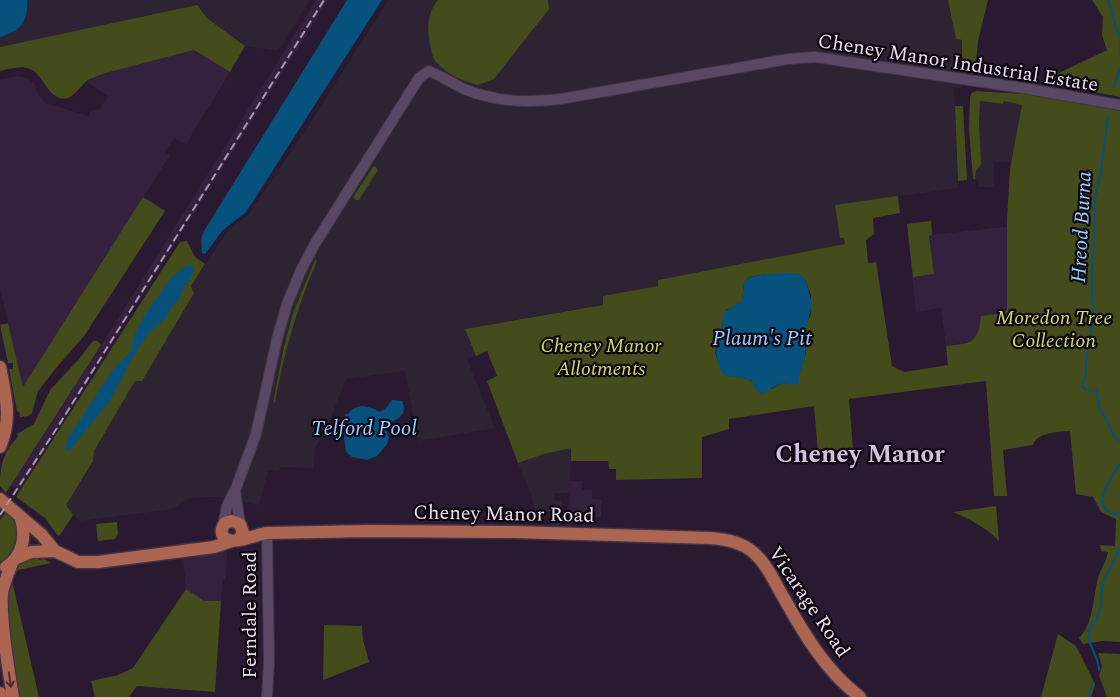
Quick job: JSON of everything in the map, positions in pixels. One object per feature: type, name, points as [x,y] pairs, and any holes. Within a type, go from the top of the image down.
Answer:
[{"type":"main road","points":[[0,367],[8,414],[0,448]]},
{"type":"main road","points":[[0,499],[48,541],[55,551],[74,561],[91,563],[214,548],[238,533]]},
{"type":"main road","points":[[13,697],[4,632],[2,601],[3,587],[23,540],[23,526],[20,516]]},
{"type":"main road","points":[[204,548],[213,540],[222,527],[232,521],[238,533]]},
{"type":"main road","points":[[222,527],[225,538],[238,533]]},
{"type":"main road","name":"Cheney Manor Road","points":[[238,533],[368,531],[540,533],[719,539],[730,540],[748,548]]},
{"type":"main road","name":"Vicarage Road","points":[[748,548],[766,568],[800,627],[820,656],[860,697]]},
{"type":"main road","points":[[0,571],[14,560],[31,552],[55,551]]},
{"type":"street","name":"Cheney Manor Industrial Estate","points":[[222,527],[227,506],[235,490],[260,421],[277,339],[287,304],[302,268],[419,78],[428,71],[482,95],[504,100],[531,102],[561,99],[788,59],[815,57],[1029,89],[1120,105]]},
{"type":"street","name":"Cheney Manor Industrial Estate","points":[[235,490],[238,533]]},
{"type":"street","name":"Ferndale Road","points":[[262,533],[269,654],[267,697]]},
{"type":"shaded area","points":[[0,0],[310,0],[278,51],[245,46],[208,19],[197,5],[0,47]]},
{"type":"shaded area","points":[[316,0],[328,0],[19,491],[11,486],[107,336]]},
{"type":"shaded area","points":[[388,0],[948,0],[956,39],[962,40],[963,55],[962,88],[954,88],[958,188],[836,205],[840,237],[844,237],[845,244],[658,280],[659,286],[603,296],[604,304],[465,329],[476,356],[467,359],[495,428],[418,441],[405,371],[346,379],[325,434],[315,447],[314,468],[280,467],[279,471],[268,470],[259,505],[216,497],[204,497],[188,499],[172,509],[80,521],[66,505],[93,461],[94,451],[135,381],[142,381],[194,293],[191,286],[228,230],[248,215],[307,128]]},
{"type":"shaded area","points":[[194,50],[230,72],[186,144],[174,138],[165,152],[170,155],[23,388],[0,288],[0,79],[18,76],[27,78],[34,83],[38,94],[46,103],[88,116],[90,111],[100,109],[108,96],[87,82],[89,80],[102,74]]},
{"type":"shaded area","points":[[980,101],[1003,104],[1004,101],[1022,105],[1012,162],[994,162],[994,187],[979,187],[978,179],[975,179],[979,158]]},
{"type":"shaded area","points":[[931,221],[932,235],[1007,227],[1007,309],[1005,313],[980,328],[978,335],[972,341],[946,346],[941,308],[916,312],[907,224]]},
{"type":"shaded area","points":[[571,448],[570,493],[555,493],[555,504],[552,504],[552,511],[535,511],[532,497],[518,463],[544,454]]},
{"type":"shaded area","points":[[570,481],[582,481],[582,490],[592,490],[592,499],[602,500],[601,517],[572,517],[571,527],[567,527],[567,507],[570,507]]},
{"type":"shaded area","points":[[555,500],[562,501],[560,527],[553,526]]},
{"type":"shaded area","points":[[227,551],[226,578],[223,581],[221,601],[204,601],[186,589],[183,558]]},
{"type":"green space","points":[[438,0],[548,0],[549,9],[494,79],[478,85],[451,74],[441,67],[434,58],[428,23],[431,11]]},
{"type":"green space","points":[[948,0],[988,0],[978,41],[975,74],[962,72],[962,40],[956,39]]},
{"type":"green space","points":[[1092,0],[1120,0],[1120,97],[1040,82],[1107,50],[1102,35],[1103,17]]},
{"type":"green space","points":[[197,5],[208,19],[245,46],[230,72],[194,50],[102,74],[88,80],[71,97],[61,98],[51,93],[35,72],[30,69],[19,67],[0,71],[0,47]]},
{"type":"green space","points":[[1025,90],[1120,111],[1120,642],[1102,641],[1083,644],[1079,638],[1090,619],[1098,578],[1108,552],[1101,551],[1100,545],[1115,546],[1116,519],[1101,512],[1093,497],[1076,494],[1070,431],[1043,435],[1033,445],[1003,450],[1007,496],[994,496],[986,381],[849,399],[853,449],[818,452],[814,406],[729,419],[729,429],[702,437],[702,478],[616,480],[616,469],[609,469],[608,461],[571,461],[571,448],[544,454],[518,463],[487,381],[497,376],[487,351],[476,356],[465,329],[603,305],[603,296],[658,286],[658,280],[845,244],[844,238],[840,238],[835,205],[898,196],[900,213],[873,218],[874,234],[866,240],[868,263],[876,262],[892,366],[904,372],[948,365],[946,346],[968,343],[978,332],[981,316],[1005,313],[1007,309],[1007,219],[1010,169],[1022,105],[1004,101],[1003,104],[980,101],[981,164],[976,171],[975,179],[973,179],[969,130],[970,97],[976,91],[1024,94]],"holes":[[[767,274],[799,274],[805,280],[811,295],[811,314],[806,325],[805,336],[806,354],[798,377],[799,381],[790,384],[782,383],[772,389],[755,389],[754,383],[750,381],[723,374],[715,353],[726,310],[742,301],[744,283],[749,277]]]},
{"type":"green space","points":[[955,106],[963,106],[967,180],[958,181]]},
{"type":"green space","points":[[375,166],[378,170],[359,200],[356,200],[353,197]]},
{"type":"green space","points":[[143,197],[165,211],[84,336],[38,391],[32,413],[28,416],[20,417],[17,411],[9,369],[13,369],[13,363],[8,363],[0,325],[8,323],[23,387]]},
{"type":"green space","points":[[931,221],[932,235],[929,236],[934,274],[913,277],[907,224]]},
{"type":"green space","points":[[187,241],[195,257],[205,264],[191,286],[194,293],[142,381],[135,381],[94,451],[93,461],[66,505],[73,515],[58,536],[45,518],[16,497],[180,242]]},
{"type":"green space","points":[[315,260],[317,261],[292,330],[275,402],[273,403],[293,313]]},
{"type":"green space","points":[[93,341],[97,341],[101,345],[6,493],[0,486],[3,460],[9,448],[18,437],[17,434],[34,424],[50,390]]},
{"type":"green space","points":[[996,506],[999,541],[983,528],[953,512]]},
{"type":"green space","points":[[5,513],[15,524],[16,539],[10,554],[0,565],[0,520]]},
{"type":"green space","points":[[117,522],[118,534],[115,539],[98,541],[96,524]]},
{"type":"green space","points":[[38,556],[39,560],[44,559],[51,563],[18,570],[12,581],[39,697],[17,697],[11,656],[6,592],[17,566],[22,561]]},
{"type":"green space","points":[[186,589],[204,601],[221,601],[215,692],[137,686],[129,697],[95,697],[91,681],[118,675],[133,668]]},
{"type":"green space","points":[[324,625],[362,626],[363,640],[369,662],[323,680]]},
{"type":"green space","points":[[1058,634],[1076,646],[1095,684],[1091,697],[1041,697]]},
{"type":"green space","points":[[1098,653],[1120,654],[1120,697],[1107,697],[1099,676],[1102,666]]},
{"type":"water","points":[[0,0],[27,0],[27,7],[22,24],[13,32],[0,37]]},
{"type":"water","points":[[347,0],[382,0],[250,206],[245,213],[223,230],[205,254],[202,253],[201,239],[204,231]]},
{"type":"water","points":[[187,265],[191,265],[194,268],[179,300],[173,304],[166,318],[148,334],[134,355],[109,402],[69,451],[66,448],[67,440],[112,371],[131,351],[134,336],[144,316],[171,278]]},
{"type":"water","name":"Plaum's Pit","points":[[791,273],[802,276],[811,299],[811,306],[805,331],[805,353],[799,383],[794,385],[782,383],[762,394],[756,391],[752,381],[723,374],[719,366],[716,350],[724,312],[742,301],[744,283],[749,277]]},
{"type":"water","name":"Telford Pool","points":[[392,400],[402,401],[404,410],[401,416],[387,425],[386,429],[389,437],[387,444],[377,456],[367,460],[352,457],[346,452],[342,424],[345,414],[363,406],[380,412]]},
{"type":"waterway","name":"Hreod Burna","points":[[1108,0],[1120,38]]},
{"type":"waterway","name":"Hreod Burna","points":[[1120,42],[1120,57]]},
{"type":"waterway","name":"Hreod Burna","points":[[1114,87],[1120,68]]},
{"type":"waterway","name":"Hreod Burna","points":[[1108,115],[1100,178],[1094,201],[1095,221],[1092,273],[1094,315],[1086,359],[1086,373],[1082,386],[1086,390],[1097,391],[1099,407],[1115,437],[1120,441]]},
{"type":"waterway","name":"Hreod Burna","points":[[1120,463],[1107,485],[1103,501],[1104,507],[1110,512],[1120,515]]},
{"type":"waterway","name":"Hreod Burna","points":[[1099,670],[1088,634],[1099,614],[1103,583],[1120,545]]},
{"type":"waterway","name":"Hreod Burna","points":[[1088,697],[1093,684]]},
{"type":"railway","points":[[0,515],[57,428],[324,0]]},
{"type":"district","name":"Cheney Manor","points":[[860,455]]},
{"type":"park label","name":"Moredon Tree Collection","points":[[1054,330]]},
{"type":"park label","name":"Cheney Manor Allotments","points":[[601,358]]}]
